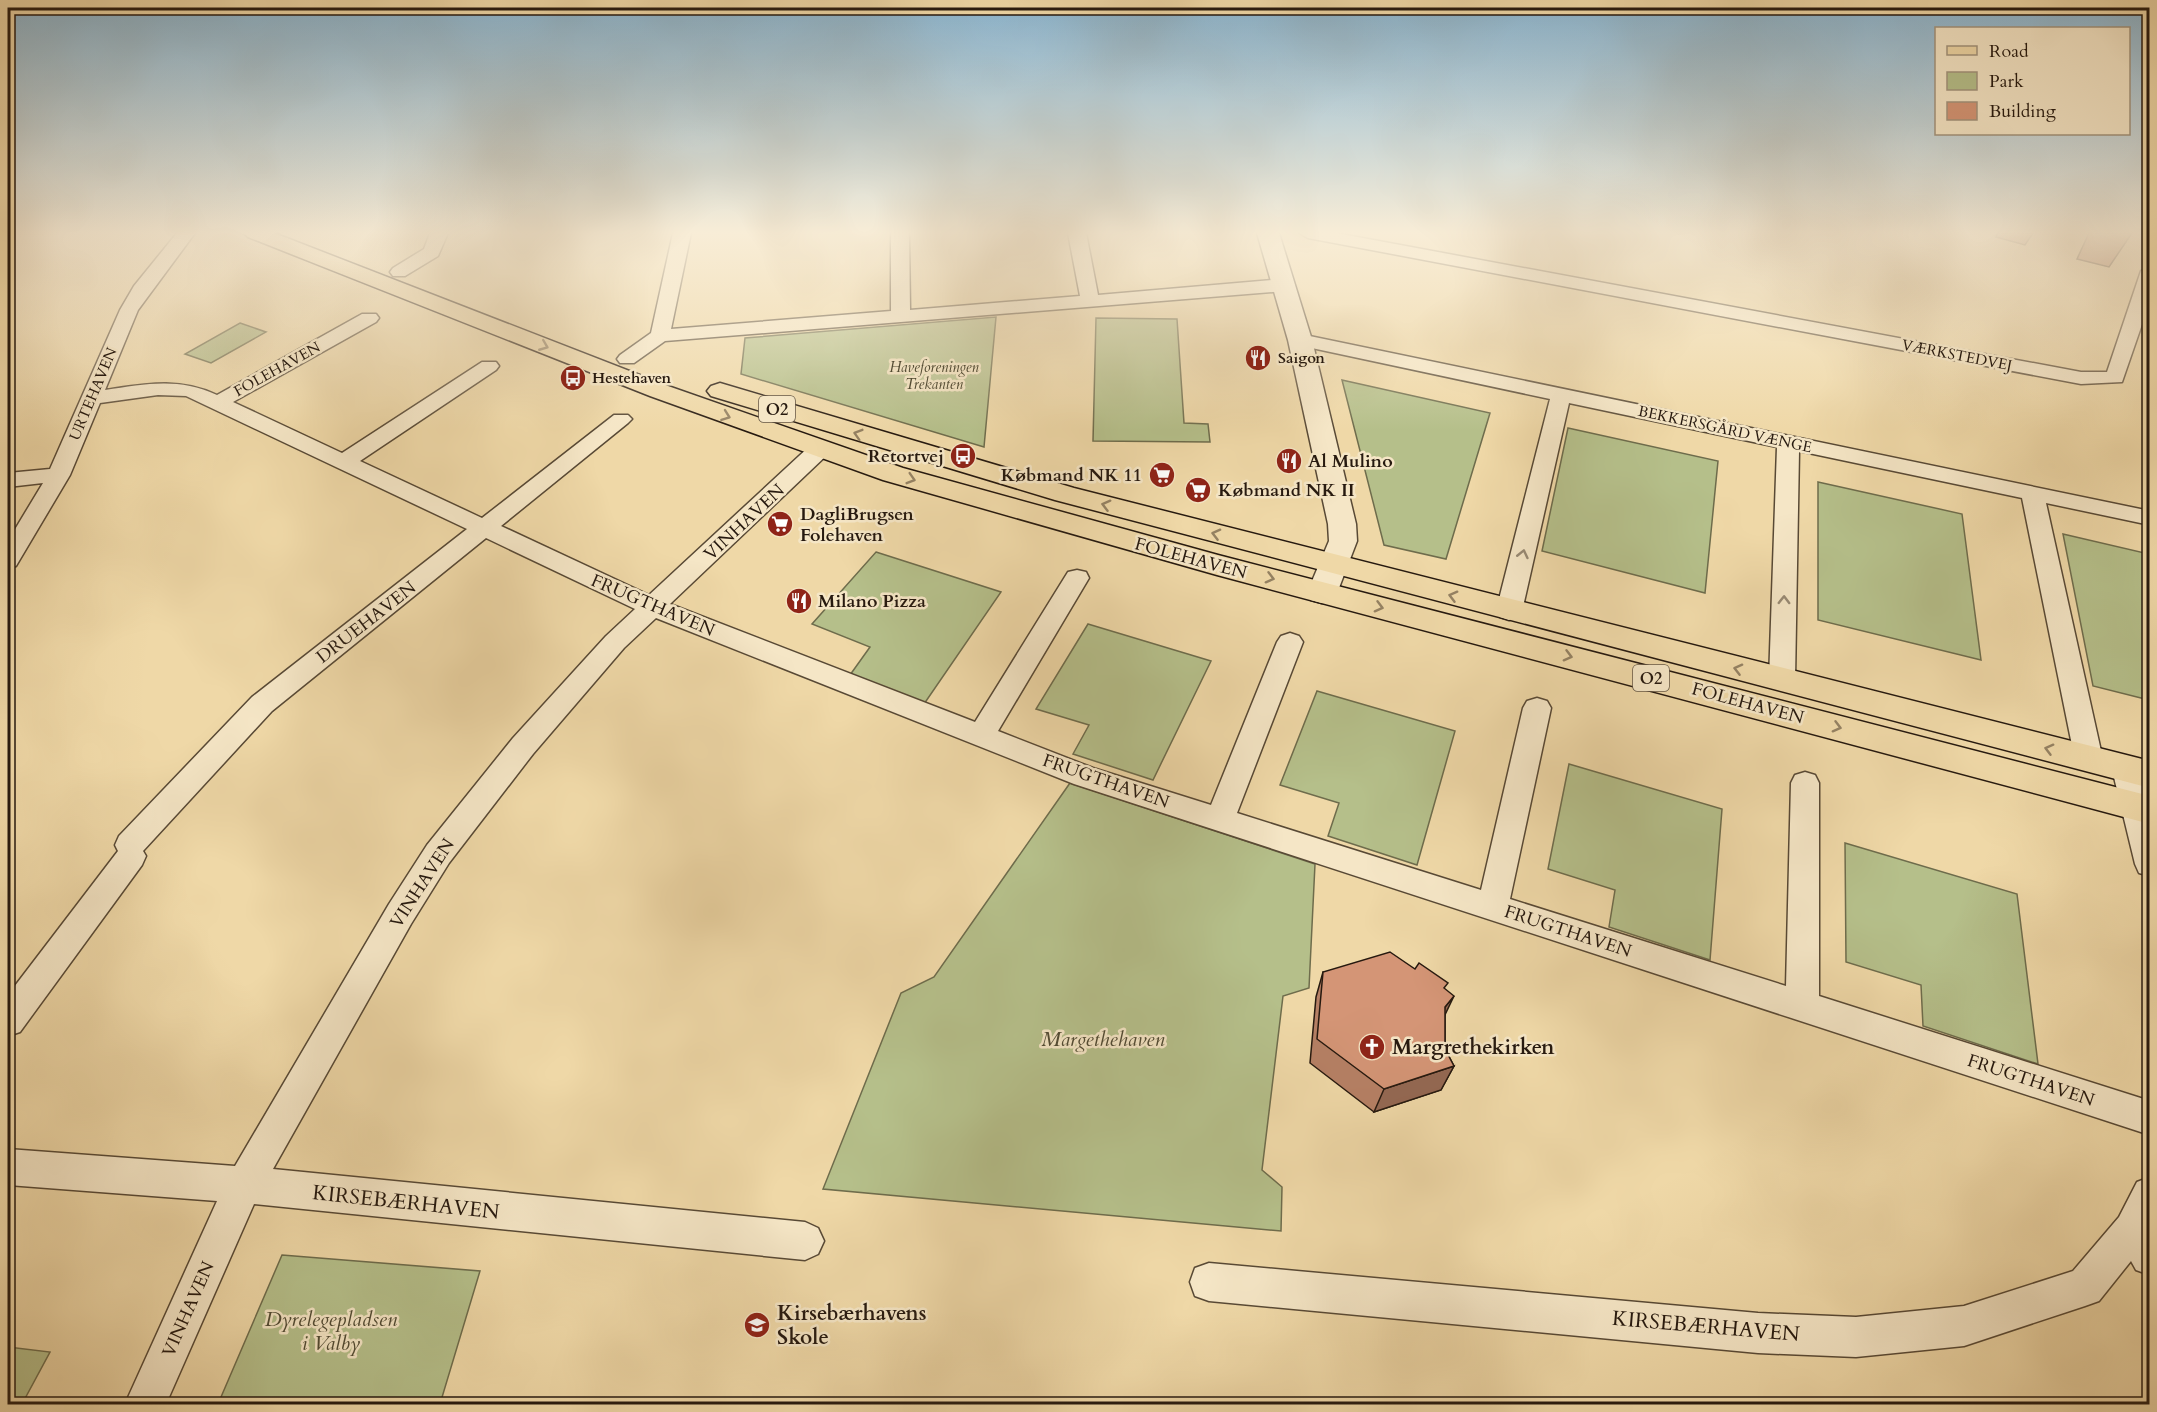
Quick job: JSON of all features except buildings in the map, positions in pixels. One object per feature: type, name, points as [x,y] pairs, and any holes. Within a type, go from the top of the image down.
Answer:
[{"type":"main road","name":"FOLEHAVEN","points":[[423,299],[659,391],[820,449],[990,503],[1328,579],[2140,790]]},
{"type":"main road","name":"FOLEHAVEN","points":[[469,299],[627,359],[746,399],[915,452],[1065,494],[1328,579],[1509,611],[1782,680],[2089,760],[2140,790]]},
{"type":"street","name":"URTEHAVEN","points":[[8,560],[59,475],[90,398],[137,299]]},
{"type":"street","points":[[660,336],[668,299]]},
{"type":"street","points":[[901,299],[901,316]]},
{"type":"street","points":[[627,359],[660,336],[1116,299]]},
{"type":"street","points":[[1289,299],[1342,524],[1343,541],[1328,579]]},
{"type":"street","name":"VÆRKSTEDVEJ","points":[[1659,299],[2081,378],[2115,378],[2141,299]]},
{"type":"street","name":"FOLEHAVEN","points":[[217,403],[369,318]]},
{"type":"street","name":"BEKKERSGÅRD VÆNGE","points":[[1300,340],[2150,518]]},
{"type":"street","points":[[343,462],[489,366]]},
{"type":"street","name":"FRUGTHAVEN","points":[[90,398],[176,388],[190,390],[653,607],[1084,776],[2150,1118]]},
{"type":"street","points":[[1509,611],[1561,394]]},
{"type":"street","name":"DRUEHAVEN","points":[[8,1021],[130,850],[262,704],[621,419]]},
{"type":"street","name":"FOLEHAVEN","points":[[1782,680],[1788,442]]},
{"type":"street","name":"VINHAVEN","points":[[145,1404],[244,1185],[400,914],[438,854],[523,746],[572,690],[653,607],[820,449]]},
{"type":"street","points":[[8,480],[59,475]]},
{"type":"street","points":[[2032,493],[2089,760]]},
{"type":"street","points":[[981,736],[1077,578]]},
{"type":"street","points":[[1220,820],[1290,642]]},
{"type":"street","points":[[1493,907],[1537,708]]},
{"type":"street","points":[[1803,1007],[1805,783]]},
{"type":"street","points":[[2140,790],[2150,864]]},
{"type":"street","name":"KIRSEBÆRHAVEN","points":[[8,1167],[244,1185],[805,1241]]},
{"type":"street","name":"KIRSEBÆRHAVEN","points":[[1209,1282],[1758,1333],[1856,1337],[1964,1326],[2085,1287],[2141,1243],[2150,1195]]},
{"type":"green space","name":"Haveforeningen Trekanten","points":[[996,317],[984,447],[741,374],[745,338]]},
{"type":"green space","points":[[1096,318],[1177,319],[1184,423],[1208,424],[1210,442],[1093,441]]},
{"type":"green space","points":[[240,323],[266,332],[211,363],[185,354]]},
{"type":"green space","points":[[1342,380],[1490,413],[1446,559],[1384,545]]},
{"type":"green space","points":[[1568,428],[1718,461],[1705,593],[1542,551]]},
{"type":"green space","points":[[1818,482],[1962,514],[1981,660],[1818,620]]},
{"type":"green space","points":[[2063,534],[2149,554],[2149,700],[2093,686]]},
{"type":"green space","points":[[876,552],[1001,592],[924,704],[850,675],[870,647],[812,624]]},
{"type":"green space","points":[[1088,624],[1211,661],[1153,780],[1073,754],[1089,725],[1036,709]]},
{"type":"green space","points":[[1317,691],[1455,731],[1417,865],[1328,836],[1339,803],[1280,785]]},
{"type":"green space","points":[[1569,764],[1722,809],[1710,960],[1609,927],[1615,890],[1548,869]]},
{"type":"green space","name":"Margethehaven","points":[[1070,783],[1315,864],[1309,988],[1283,996],[1262,1170],[1282,1187],[1281,1231],[823,1189],[901,993],[934,977]]},
{"type":"green space","points":[[1845,843],[2017,894],[2038,1064],[1923,1026],[1921,985],[1846,962]]},
{"type":"green space","name":"Dyrelegepladsen i Valby","points":[[282,1255],[480,1271],[440,1404],[218,1404]]},
{"type":"green space","points":[[8,1347],[50,1352],[22,1404],[8,1404]]},
{"type":"place","name":"Saigon","points":[[1258,358]]},
{"type":"place","name":"Hestehaven","points":[[573,378]]},
{"type":"place","name":"Retortvej","points":[[963,456]]},
{"type":"place","name":"Al Mulino","points":[[1289,461]]},
{"type":"place","name":"Købmand NK 11","points":[[1162,475]]},
{"type":"place","name":"Købmand NK II","points":[[1198,490]]},
{"type":"place","name":"DagliBrugsen Folehaven","points":[[780,524]]},
{"type":"place","name":"Milano Pizza","points":[[799,601]]},
{"type":"place","name":"Margrethekirken","points":[[1372,1047]]},
{"type":"place","name":"Kirsebærhavens Skole","points":[[757,1325]]}]
